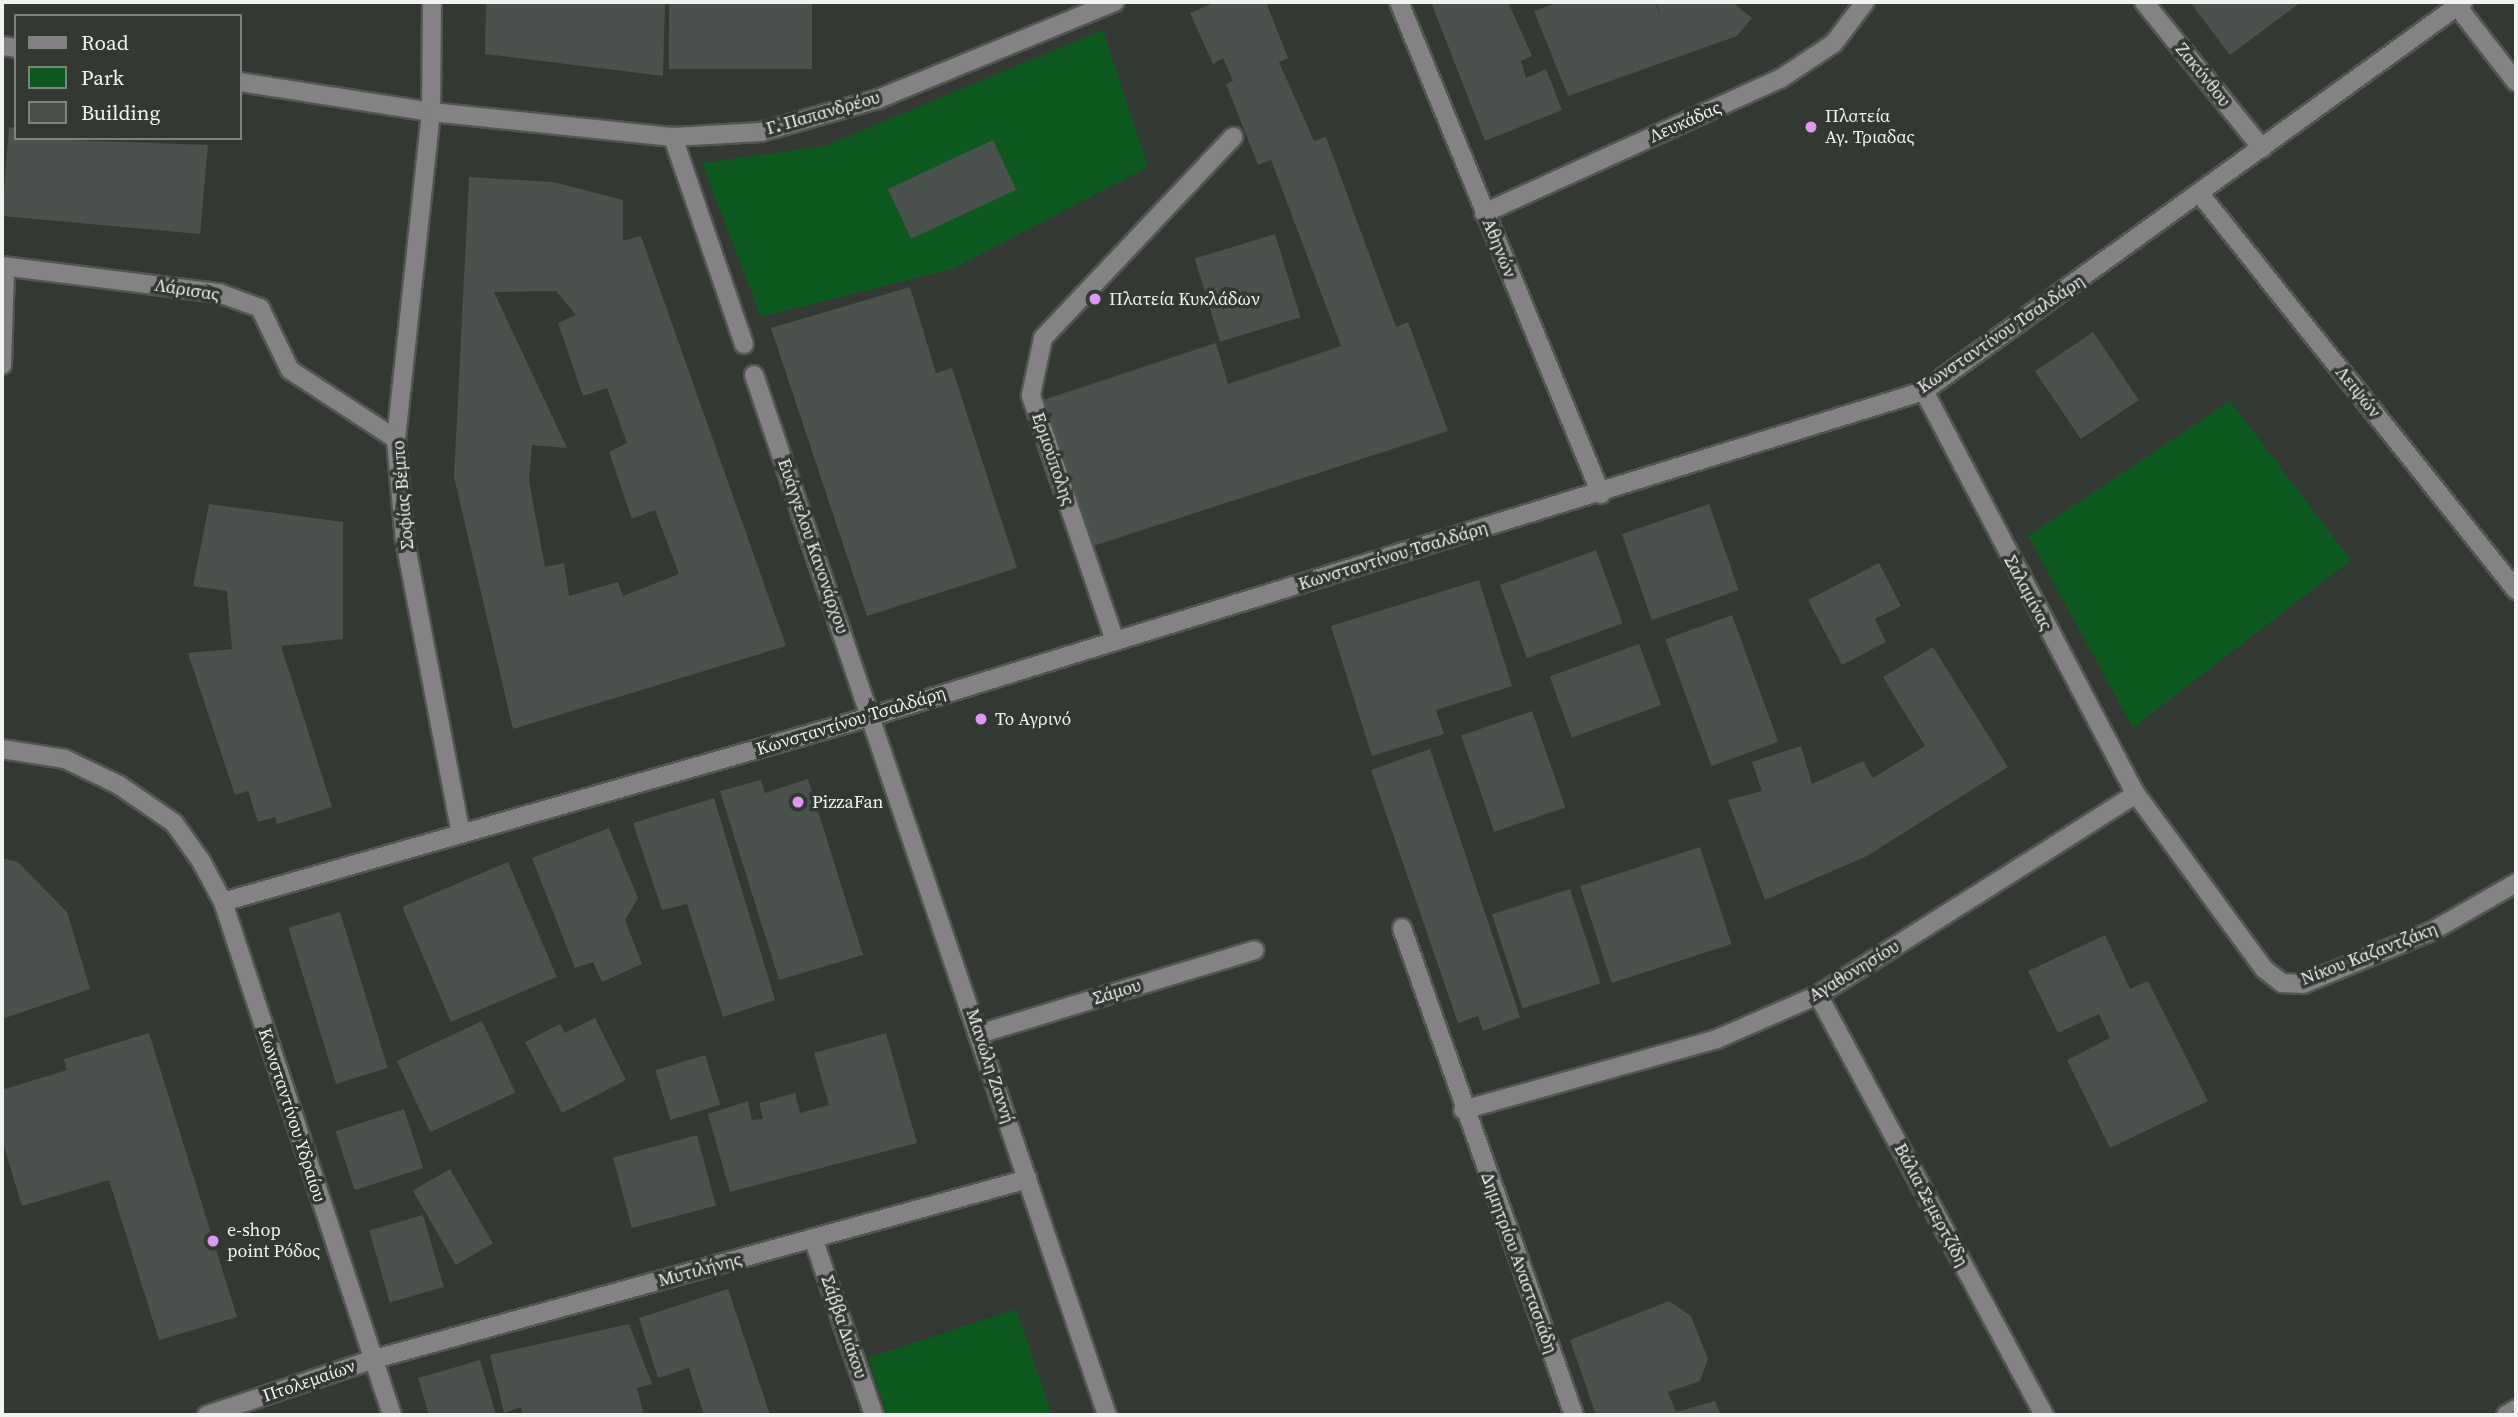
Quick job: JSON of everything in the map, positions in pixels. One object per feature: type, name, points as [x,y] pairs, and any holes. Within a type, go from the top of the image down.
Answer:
[{"type":"street","name":"Σοφίας Βέμπο","points":[[432,2],[431,111],[396,439],[405,541],[461,834]]},
{"type":"street","name":"Γ. Παπανδρέου","points":[[242,82],[431,111],[673,137],[761,132],[877,99],[1115,2]]},
{"type":"street","name":"Αθηνών","points":[[1399,2],[1601,494]]},
{"type":"street","name":"Λευκάδας","points":[[1484,213],[1780,79],[1834,43],[1866,2]]},
{"type":"street","name":"Ζακύνθου","points":[[2144,2],[2262,148]]},
{"type":"street","points":[[2460,4],[2516,82]]},
{"type":"street","name":"Κωνσταντίνου Τσαλδάρη","points":[[223,902],[873,716],[1115,640],[1601,494],[1924,391],[2460,4]]},
{"type":"street","points":[[673,137],[744,344]]},
{"type":"street","name":"Ερμούπολης","points":[[1115,640],[1031,395],[1043,338],[1233,137]]},
{"type":"street","name":"Λειψών","points":[[2200,194],[2516,590]]},
{"type":"street","points":[[2,365],[4,266]]},
{"type":"street","name":"Λάρισας","points":[[4,266],[219,293],[260,307],[290,370],[396,439]]},
{"type":"street","name":"Ευάγγελου Κανονάρχου","points":[[754,375],[873,716]]},
{"type":"street","name":"Σαλαμίνας","points":[[1924,391],[2136,794]]},
{"type":"street","name":"Μανώλη Ζαννή","points":[[873,716],[1107,1415]]},
{"type":"street","name":"Κωνσταντίνου Υδραίου","points":[[2,749],[65,759],[174,823],[223,902],[392,1415]]},
{"type":"street","name":"Νίκου Καζαντζάκη","points":[[2136,794],[2264,969],[2282,982],[2302,984],[2434,930],[2516,883]]},
{"type":"street","name":"Αγαθονησίου","points":[[1463,1111],[1717,1039],[1818,995],[2136,794]]},
{"type":"street","name":"Δημητρίου Αναστασιάδη","points":[[1402,928],[1463,1111],[1574,1415]]},
{"type":"street","name":"Σάμου","points":[[979,1034],[1255,950]]},
{"type":"street","name":"Βάλια Σεμερτζίδη","points":[[1818,995],[2044,1415]]},
{"type":"street","name":"Μυτιλήνης","points":[[372,1360],[1028,1179]]},
{"type":"street","name":"Σάββα Διάκου","points":[[813,1238],[874,1415]]},
{"type":"street","name":"Πτολεμαίων","points":[[207,1415],[372,1360]]},
{"type":"street","points":[[2506,1415],[2516,1409]]},
{"type":"green space","points":[[1103,30],[1148,167],[952,269],[761,317],[702,163],[825,146]]},
{"type":"green space","points":[[2230,401],[2351,560],[2133,728],[2028,536]]},
{"type":"green space","points":[[1016,1309],[1052,1415],[887,1415],[868,1358]]},
{"type":"building","points":[[486,2],[665,2],[663,76],[485,54]]},
{"type":"building","points":[[669,2],[812,2],[812,69],[669,69]]},
{"type":"building","points":[[1216,2],[1266,2],[1288,58],[1279,62],[1314,141],[1326,137],[1396,327],[1408,322],[1448,431],[1090,547],[1043,400],[1216,343],[1228,384],[1341,346],[1271,160],[1258,165],[1226,84],[1233,81],[1223,58],[1213,64],[1190,13]]},
{"type":"building","points":[[1431,2],[1508,2],[1532,56],[1521,61],[1526,78],[1546,69],[1562,110],[1485,141]]},
{"type":"building","points":[[1559,2],[1655,2],[1662,19],[1656,2],[1732,2],[1752,18],[1737,36],[1568,96],[1534,11]]},
{"type":"building","points":[[2190,2],[2301,2],[2230,55]]},
{"type":"building","points":[[9,127],[14,128],[14,140],[208,145],[200,234],[2,216]]},
{"type":"building","points":[[993,140],[1016,190],[911,239],[888,189]]},
{"type":"building","points":[[469,177],[553,182],[623,200],[623,241],[641,236],[786,646],[513,729],[454,477]],"holes":[[[556,291],[576,315],[558,323],[583,396],[607,388],[627,443],[609,452],[632,519],[655,510],[679,574],[623,596],[618,582],[569,596],[564,563],[545,567],[529,481],[532,445],[567,448],[494,292]]]},
{"type":"building","points":[[1275,234],[1300,317],[1220,342],[1195,259]]},
{"type":"building","points":[[910,287],[936,373],[952,368],[1017,568],[867,616],[771,328]]},
{"type":"building","points":[[2093,332],[2139,400],[2081,439],[2035,371]]},
{"type":"building","points":[[209,504],[343,522],[343,639],[281,646],[332,807],[277,824],[275,817],[258,822],[248,791],[235,795],[188,653],[232,649],[227,591],[193,586]]},
{"type":"building","points":[[1709,504],[1739,590],[1652,620],[1622,534]]},
{"type":"building","points":[[1596,550],[1623,623],[1527,658],[1500,585]]},
{"type":"building","points":[[1879,563],[1901,606],[1875,619],[1886,642],[1842,665],[1808,600]]},
{"type":"building","points":[[1479,580],[1512,686],[1436,710],[1444,734],[1372,756],[1331,626]]},
{"type":"building","points":[[1732,615],[1778,742],[1711,766],[1665,639]]},
{"type":"building","points":[[1639,644],[1661,705],[1572,738],[1550,676]]},
{"type":"building","points":[[1933,647],[2008,767],[1867,856],[1765,900],[1728,800],[1762,791],[1752,762],[1801,746],[1812,784],[1863,761],[1873,778],[1925,746],[1883,677]]},
{"type":"building","points":[[1532,711],[1565,807],[1494,832],[1461,735]]},
{"type":"building","points":[[1430,749],[1520,1017],[1483,1031],[1478,1016],[1458,1023],[1371,770]]},
{"type":"building","points":[[808,779],[863,955],[779,980],[720,791],[761,780],[765,793]]},
{"type":"building","points":[[714,798],[775,1000],[723,1017],[687,904],[662,910],[633,823]]},
{"type":"building","points":[[609,828],[638,898],[625,920],[642,964],[602,982],[593,962],[575,968],[532,858]]},
{"type":"building","points":[[1700,847],[1732,944],[1612,983],[1580,886]]},
{"type":"building","points":[[2,858],[18,862],[67,912],[90,989],[2,1019]]},
{"type":"building","points":[[508,862],[557,977],[451,1022],[402,907]]},
{"type":"building","points":[[1570,889],[1601,983],[1523,1008],[1492,914]]},
{"type":"building","points":[[340,912],[388,1068],[336,1084],[288,928]]},
{"type":"building","points":[[2105,935],[2130,989],[2148,981],[2208,1101],[2110,1148],[2067,1060],[2110,1038],[2099,1014],[2058,1033],[2028,971]]},
{"type":"building","points":[[595,1018],[626,1080],[562,1113],[525,1042],[560,1024],[565,1033]]},
{"type":"building","points":[[482,1021],[515,1093],[430,1132],[397,1061]]},
{"type":"building","points":[[149,1033],[237,1317],[159,1340],[109,1180],[22,1206],[2,1140],[2,1090],[67,1070],[64,1059]]},
{"type":"building","points":[[886,1033],[917,1143],[730,1192],[708,1114],[748,1101],[752,1120],[763,1119],[759,1103],[795,1093],[800,1113],[829,1105],[814,1053]]},
{"type":"building","points":[[705,1055],[720,1105],[670,1120],[655,1070]]},
{"type":"building","points":[[404,1109],[423,1168],[355,1190],[336,1131]]},
{"type":"building","points":[[697,1135],[716,1206],[632,1228],[613,1158]]},
{"type":"building","points":[[450,1169],[493,1243],[456,1265],[413,1190]]},
{"type":"building","points":[[423,1215],[444,1287],[390,1303],[369,1230]]},
{"type":"building","points":[[728,1289],[770,1415],[704,1415],[689,1368],[658,1378],[639,1318]]},
{"type":"building","points":[[1669,1301],[1691,1316],[1708,1359],[1700,1381],[1668,1392],[1676,1412],[1715,1401],[1721,1415],[1596,1415],[1570,1340]]},
{"type":"building","points":[[629,1324],[652,1384],[637,1388],[644,1415],[523,1415],[521,1407],[504,1413],[490,1355]]},
{"type":"building","points":[[480,1360],[496,1415],[429,1415],[418,1378]]},
{"type":"place","name":"Πλατεία Αγ. Τριαδας","points":[[1811,127]]},
{"type":"place","name":"Πλατεία Κυκλάδων","points":[[1095,299]]},
{"type":"place","name":"Το Αγρινό","points":[[981,719]]},
{"type":"place","name":"PizzaFan","points":[[798,802]]},
{"type":"place","name":"e-shop point Ρόδος","points":[[213,1241]]}]
